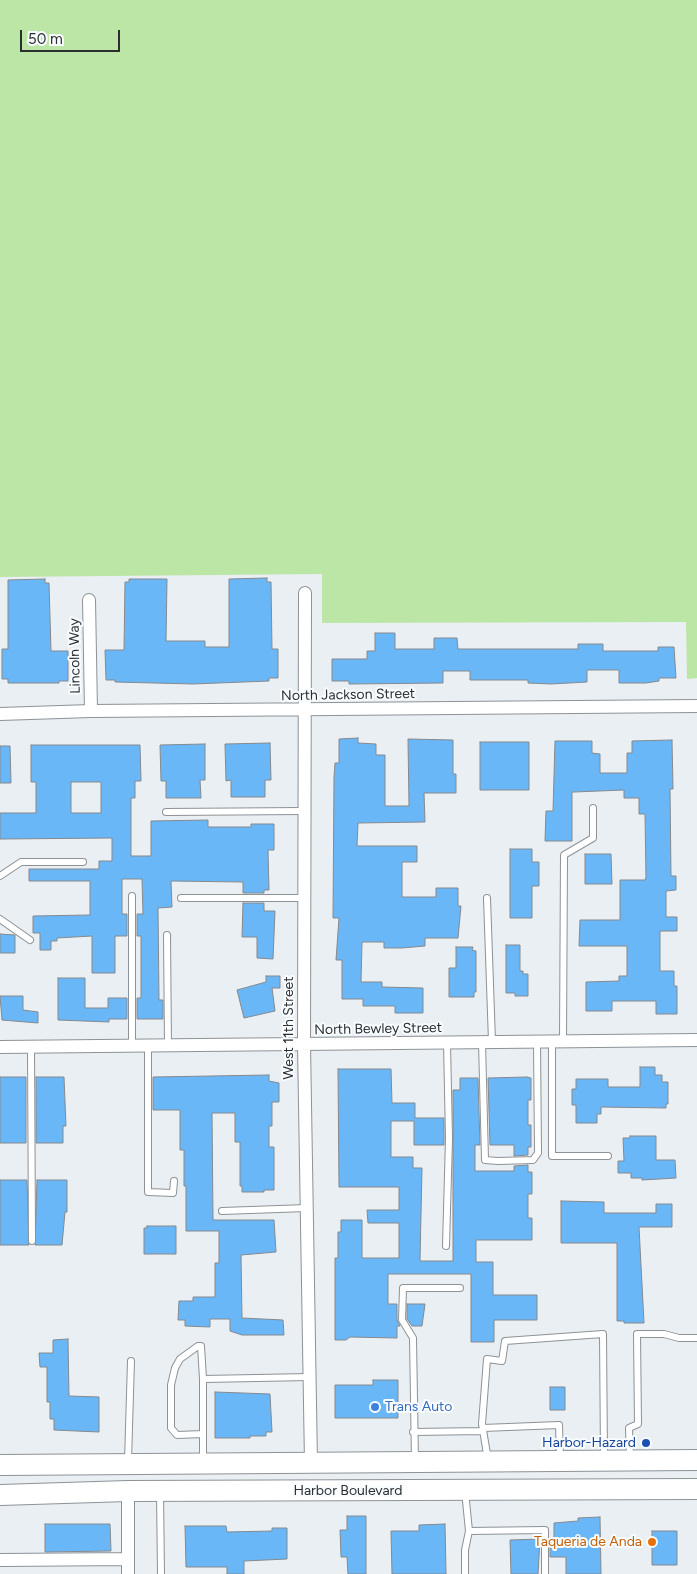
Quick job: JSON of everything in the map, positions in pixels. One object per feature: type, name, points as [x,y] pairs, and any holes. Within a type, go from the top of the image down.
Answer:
[{"type":"main road","name":"Harbor Boulevard","points":[[0,1466],[697,1460]]},
{"type":"main road","name":"Harbor Boulevard","points":[[0,1495],[128,1492],[697,1489]]},
{"type":"street","name":"West 11th Street","points":[[305,594],[303,710],[304,1044],[311,1463]]},
{"type":"street","name":"Lincoln Way","points":[[89,600],[91,711]]},
{"type":"street","name":"North Jackson Street","points":[[0,714],[91,711],[697,706]]},
{"type":"street","name":"North Bewley Street","points":[[0,1047],[697,1040]]},
{"type":"street","points":[[128,1492],[128,1574]]},
{"type":"street","points":[[0,1560],[128,1559]]},
{"type":"lane","points":[[593,808],[593,838],[564,855],[552,1156],[608,1156]]},
{"type":"lane","points":[[166,812],[303,810]]},
{"type":"lane","points":[[0,876],[21,862],[83,862]]},
{"type":"lane","points":[[132,896],[132,1046]]},
{"type":"lane","points":[[181,898],[304,898]]},
{"type":"lane","points":[[487,898],[485,1160],[534,1160],[538,1153],[537,1042]]},
{"type":"lane","points":[[0,920],[30,940]]},
{"type":"lane","points":[[167,936],[168,1046]]},
{"type":"lane","points":[[446,1246],[449,1138],[447,1043]]},
{"type":"lane","points":[[148,1046],[148,1192],[174,1193],[174,1180]]},
{"type":"lane","points":[[30,1047],[32,1241]]},
{"type":"lane","points":[[222,1211],[307,1208]]},
{"type":"lane","points":[[415,1462],[413,1432],[413,1338],[402,1320],[403,1288],[460,1288]]},
{"type":"lane","points":[[488,1461],[483,1430],[487,1359],[502,1361],[505,1341],[603,1334],[604,1460]]},
{"type":"lane","points":[[630,1460],[629,1428],[638,1424],[637,1334],[664,1334],[680,1338],[697,1338]]},
{"type":"lane","points":[[203,1434],[177,1435],[171,1428],[171,1385],[176,1368],[180,1359],[198,1346],[201,1346],[203,1379],[203,1434],[203,1464]]},
{"type":"lane","points":[[128,1464],[131,1361]]},
{"type":"lane","points":[[203,1379],[310,1377]]},
{"type":"lane","points":[[413,1432],[559,1426],[560,1460]]},
{"type":"lane","points":[[465,1490],[469,1532],[465,1550],[465,1574]]},
{"type":"lane","points":[[160,1492],[161,1574]]},
{"type":"lane","points":[[469,1532],[545,1530],[546,1574]]},
{"type":"green space","points":[[0,0],[697,0],[697,678],[687,679],[686,622],[322,623],[322,574],[0,577]]},
{"type":"building","points":[[267,578],[267,582],[271,582],[272,649],[278,649],[278,678],[269,678],[269,681],[193,684],[115,682],[115,680],[106,680],[105,650],[124,650],[125,582],[129,582],[129,579],[167,579],[166,641],[205,641],[205,647],[229,647],[229,579]]},
{"type":"building","points":[[45,579],[45,583],[49,583],[51,651],[68,651],[68,681],[59,681],[59,683],[8,683],[8,679],[2,679],[2,649],[8,649],[8,580]]},
{"type":"building","points":[[375,633],[395,633],[395,649],[434,649],[434,638],[457,638],[458,649],[578,649],[578,644],[603,644],[603,651],[658,651],[658,647],[674,647],[676,678],[659,678],[659,681],[646,683],[619,683],[619,670],[587,670],[587,682],[551,684],[528,683],[528,680],[470,680],[470,671],[443,671],[443,683],[349,684],[349,681],[332,681],[332,659],[367,659],[367,651],[375,651]]},
{"type":"building","points":[[358,738],[358,743],[376,744],[376,755],[385,755],[385,806],[409,806],[408,739],[453,740],[453,774],[456,774],[456,793],[424,793],[425,822],[358,823],[357,846],[417,846],[417,862],[402,862],[402,897],[436,897],[436,888],[458,888],[458,906],[461,906],[458,938],[425,938],[425,946],[402,948],[384,948],[384,942],[362,942],[361,982],[382,982],[382,987],[423,988],[423,1013],[395,1013],[395,1006],[363,1006],[363,999],[342,999],[342,960],[336,960],[339,918],[333,918],[334,777],[335,763],[339,763],[339,739]]},
{"type":"building","points":[[672,740],[673,789],[670,789],[671,876],[676,876],[676,890],[666,891],[666,917],[677,917],[677,931],[660,931],[660,971],[674,971],[674,986],[677,986],[677,1014],[656,1014],[656,1001],[612,1001],[612,1011],[586,1011],[586,982],[619,981],[619,976],[627,976],[627,946],[579,946],[580,920],[620,920],[620,880],[645,880],[645,814],[639,814],[639,798],[624,798],[624,790],[572,792],[572,841],[545,841],[546,811],[553,811],[555,741],[592,741],[592,753],[600,754],[600,773],[627,773],[627,753],[632,753],[632,741]]},
{"type":"building","points":[[480,742],[529,742],[529,790],[480,790]]},
{"type":"building","points":[[270,743],[271,780],[265,780],[265,797],[231,797],[231,780],[226,781],[225,744]]},
{"type":"building","points":[[205,744],[205,780],[200,780],[201,798],[166,798],[166,781],[161,781],[160,745]]},
{"type":"building","points":[[31,745],[140,745],[141,781],[135,781],[135,798],[131,798],[131,856],[151,856],[151,821],[208,820],[208,827],[251,827],[251,824],[274,824],[274,850],[268,850],[269,890],[264,890],[264,893],[243,893],[243,882],[171,881],[172,907],[158,908],[159,1000],[163,1000],[163,1019],[137,1019],[137,998],[141,998],[141,936],[137,936],[137,914],[143,914],[142,879],[122,879],[122,914],[127,914],[127,936],[115,936],[115,973],[92,973],[92,936],[57,938],[57,941],[51,941],[51,950],[40,950],[40,933],[33,933],[33,916],[90,915],[90,881],[29,881],[29,869],[99,869],[99,861],[112,861],[112,838],[0,839],[0,813],[36,813],[36,782],[31,782]],"holes":[[[71,782],[101,782],[101,813],[71,813]]]},
{"type":"building","points":[[0,746],[10,746],[11,783],[0,783]]},
{"type":"building","points":[[510,849],[532,849],[532,862],[539,862],[539,886],[532,886],[532,918],[510,918]]},
{"type":"building","points":[[585,854],[611,854],[612,884],[585,884]]},
{"type":"building","points":[[243,903],[264,903],[264,911],[275,911],[273,959],[257,958],[257,937],[242,937]]},
{"type":"building","points":[[0,934],[15,935],[15,953],[0,953]]},
{"type":"building","points":[[506,945],[520,945],[520,971],[523,971],[523,974],[528,974],[528,996],[515,996],[515,993],[506,993]]},
{"type":"building","points":[[456,947],[473,947],[472,950],[476,951],[476,992],[474,992],[474,997],[449,997],[449,968],[456,968]]},
{"type":"building","points":[[266,976],[280,976],[280,988],[272,988],[275,1011],[244,1018],[237,990],[266,982]]},
{"type":"building","points":[[58,978],[85,978],[85,1008],[108,1008],[108,998],[127,998],[127,1019],[109,1019],[109,1022],[58,1020]]},
{"type":"building","points":[[0,996],[23,996],[23,1010],[38,1012],[38,1023],[2,1020]]},
{"type":"building","points":[[640,1067],[655,1067],[655,1075],[662,1075],[662,1082],[668,1082],[668,1104],[666,1104],[666,1108],[601,1107],[601,1114],[597,1114],[597,1123],[576,1123],[576,1105],[572,1105],[572,1089],[576,1089],[576,1079],[608,1079],[608,1087],[640,1087]]},
{"type":"building","points":[[338,1069],[391,1069],[392,1103],[415,1103],[415,1118],[444,1118],[444,1145],[414,1145],[414,1121],[391,1121],[391,1157],[413,1157],[413,1168],[422,1168],[420,1261],[453,1261],[453,1090],[460,1090],[460,1078],[478,1078],[480,1145],[475,1145],[475,1171],[514,1171],[514,1166],[528,1165],[528,1172],[532,1172],[532,1194],[528,1194],[528,1218],[532,1218],[532,1240],[476,1240],[476,1262],[493,1262],[493,1295],[537,1295],[537,1320],[494,1320],[494,1342],[471,1342],[471,1274],[388,1274],[388,1304],[397,1304],[397,1320],[400,1326],[397,1326],[397,1338],[350,1337],[346,1340],[335,1340],[335,1258],[338,1258],[338,1232],[341,1232],[341,1220],[362,1220],[362,1258],[399,1258],[399,1223],[368,1223],[367,1210],[399,1210],[399,1187],[339,1187]]},
{"type":"building","points":[[269,1075],[269,1081],[279,1083],[279,1102],[272,1102],[272,1126],[269,1126],[269,1147],[274,1147],[274,1190],[242,1192],[242,1186],[240,1186],[240,1142],[235,1142],[235,1113],[212,1113],[213,1220],[274,1220],[276,1252],[241,1255],[242,1318],[283,1320],[284,1335],[242,1335],[230,1331],[230,1319],[210,1319],[210,1327],[185,1326],[185,1320],[178,1320],[179,1301],[193,1301],[193,1297],[215,1297],[215,1263],[219,1263],[219,1231],[186,1231],[186,1186],[184,1186],[184,1150],[180,1150],[180,1110],[153,1110],[153,1077]]},
{"type":"building","points":[[0,1077],[26,1077],[26,1143],[0,1143]]},
{"type":"building","points":[[36,1077],[64,1077],[66,1126],[63,1126],[63,1143],[36,1143]]},
{"type":"building","points":[[488,1078],[531,1078],[531,1100],[528,1100],[528,1125],[531,1125],[531,1147],[528,1147],[528,1155],[514,1156],[514,1145],[490,1145]]},
{"type":"building","points":[[630,1136],[656,1136],[656,1160],[675,1160],[676,1178],[642,1180],[642,1178],[631,1178],[631,1173],[618,1173],[618,1161],[624,1161],[623,1138],[630,1138]]},
{"type":"building","points":[[0,1180],[27,1180],[29,1245],[0,1245]]},
{"type":"building","points":[[37,1180],[67,1180],[67,1212],[65,1212],[62,1245],[35,1245]]},
{"type":"building","points":[[561,1201],[604,1202],[604,1213],[656,1213],[656,1204],[672,1204],[672,1227],[639,1227],[644,1323],[617,1321],[617,1243],[561,1243]]},
{"type":"building","points":[[147,1226],[176,1226],[176,1254],[144,1254],[144,1228],[147,1228]]},
{"type":"building","points":[[407,1304],[425,1304],[422,1326],[412,1326],[407,1319]]},
{"type":"building","points":[[68,1339],[69,1396],[99,1397],[99,1432],[54,1430],[54,1419],[50,1419],[50,1402],[47,1402],[47,1367],[40,1367],[39,1353],[53,1353],[53,1340]]},
{"type":"building","points":[[373,1380],[398,1380],[398,1418],[335,1418],[335,1385],[373,1385]]},
{"type":"building","points":[[550,1387],[565,1387],[565,1410],[550,1410]]},
{"type":"building","points":[[215,1392],[270,1394],[272,1432],[266,1432],[266,1436],[250,1436],[250,1438],[215,1438]]},
{"type":"building","points":[[347,1516],[366,1516],[366,1574],[348,1574],[347,1557],[341,1557],[340,1530],[347,1530]]},
{"type":"building","points":[[600,1517],[601,1574],[566,1574],[566,1557],[550,1557],[550,1539],[554,1539],[554,1523],[578,1521],[578,1518]]},
{"type":"building","points":[[45,1524],[110,1524],[111,1551],[45,1552]]},
{"type":"building","points":[[445,1524],[446,1574],[392,1574],[391,1531],[419,1531],[419,1525]]},
{"type":"building","points":[[185,1526],[226,1526],[227,1532],[272,1531],[272,1528],[287,1528],[287,1559],[244,1561],[244,1574],[227,1574],[227,1567],[186,1567]]},
{"type":"building","points":[[652,1531],[677,1531],[677,1565],[652,1565]]},
{"type":"building","points":[[540,1539],[538,1574],[511,1574],[510,1540]]},
{"type":"place","name":"Trans Auto","points":[[375,1407]]},
{"type":"place","name":"Harbor-Hazard","points":[[646,1443]]},
{"type":"place","name":"Taqueria de Anda","points":[[652,1542]]}]
